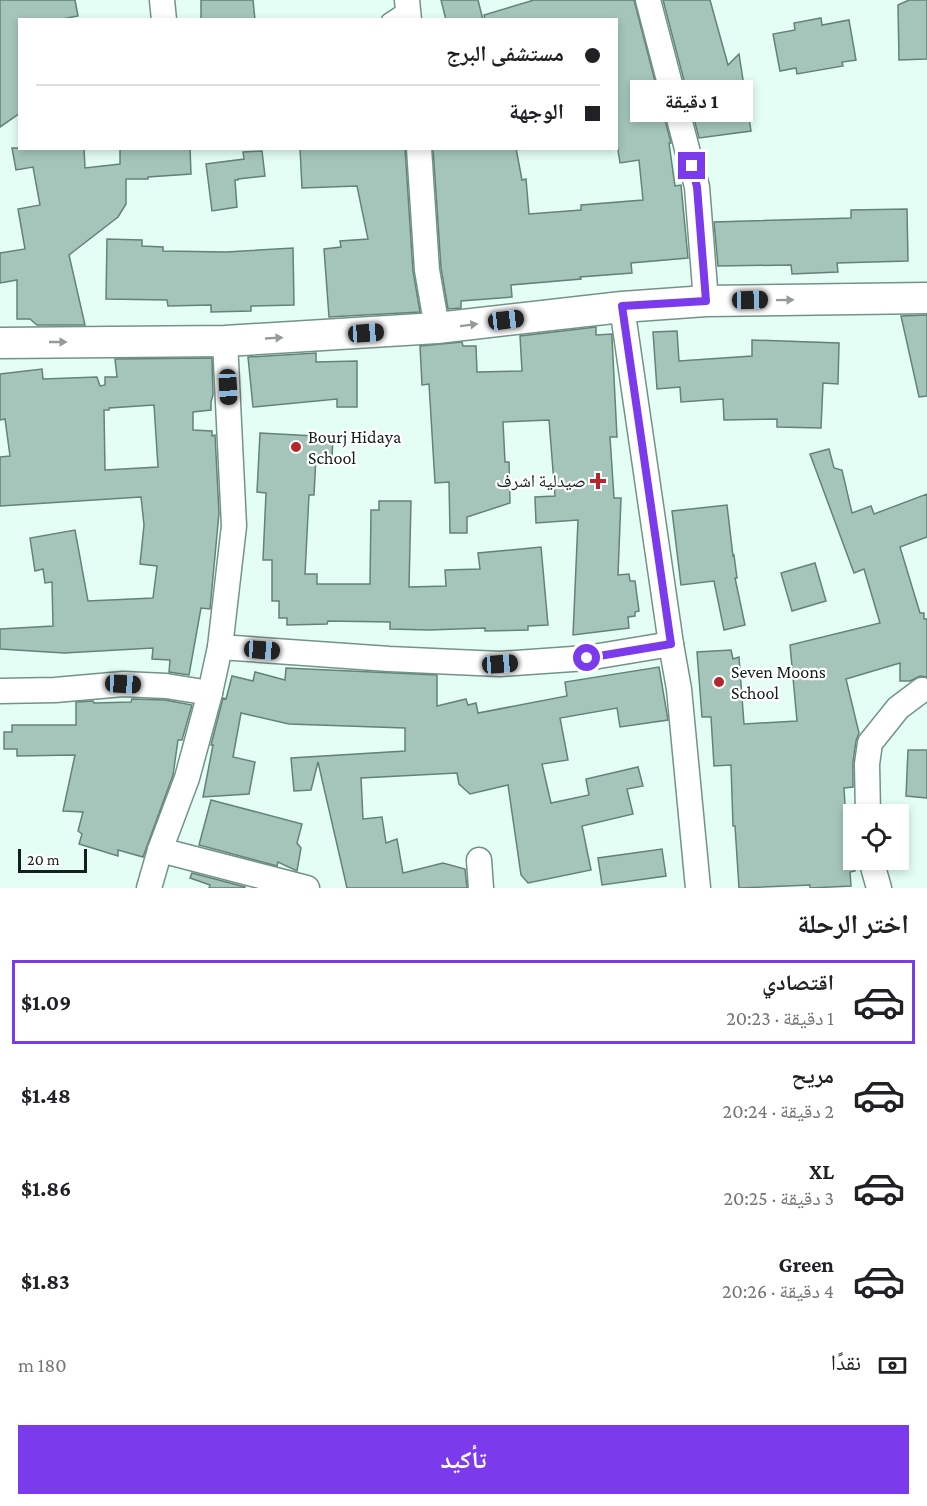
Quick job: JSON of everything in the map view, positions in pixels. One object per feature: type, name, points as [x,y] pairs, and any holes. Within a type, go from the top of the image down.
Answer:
[{"type":"street","points":[[162,0],[164,18]]},
{"type":"street","points":[[648,0],[697,187],[706,301]]},
{"type":"street","points":[[419,150],[427,270],[437,328]]},
{"type":"street","points":[[0,342],[225,341],[437,328],[622,306],[706,301],[927,298]]},
{"type":"street","points":[[622,306],[679,689],[698,888]]},
{"type":"street","points":[[149,888],[160,850],[187,778],[220,647],[234,526],[225,341]]},
{"type":"street","points":[[220,647],[500,664],[587,658],[671,644]]},
{"type":"street","points":[[0,691],[55,690],[123,684],[166,686],[210,693]]},
{"type":"street","points":[[868,804],[867,764],[870,743],[898,708],[922,690]]},
{"type":"street","points":[[160,850],[307,888]]},
{"type":"street","points":[[479,860],[481,888]]},
{"type":"street","points":[[874,870],[879,888]]},
{"type":"building","points":[[0,0],[75,0],[78,16],[18,18],[18,114],[0,127]]},
{"type":"building","points":[[201,0],[253,0],[255,18],[201,18]]},
{"type":"building","points":[[441,0],[478,0],[482,18],[446,18]]},
{"type":"building","points":[[534,0],[634,0],[671,143],[669,143],[675,186],[681,185],[688,258],[631,263],[632,273],[511,285],[512,297],[461,301],[461,308],[448,309],[441,268],[433,150],[516,150],[522,180],[526,179],[529,214],[581,210],[581,205],[643,200],[639,160],[620,163],[618,150],[618,18],[485,18],[484,15]]},
{"type":"building","points":[[663,0],[710,0],[728,65],[739,54],[751,131],[699,138]]},
{"type":"building","points":[[909,0],[927,0],[927,59],[899,60],[898,5]]},
{"type":"building","points":[[821,18],[822,25],[849,20],[856,60],[842,62],[843,66],[797,74],[796,68],[780,71],[773,34],[795,30],[794,23]]},
{"type":"building","points":[[12,148],[18,148],[18,150],[84,150],[85,168],[120,164],[120,150],[190,150],[191,174],[126,179],[126,204],[118,217],[69,255],[85,325],[37,325],[30,319],[17,319],[17,280],[0,283],[0,253],[25,249],[18,209],[40,205],[33,167],[16,170]]},
{"type":"building","points":[[300,150],[405,150],[413,271],[420,312],[329,317],[324,249],[341,247],[340,241],[368,239],[357,186],[302,188]]},
{"type":"building","points":[[262,151],[265,176],[235,180],[237,207],[212,211],[206,164],[244,159],[243,152]]},
{"type":"building","points":[[907,209],[908,261],[837,263],[838,272],[792,274],[791,265],[718,266],[714,222],[851,218],[851,210]]},
{"type":"building","points":[[107,239],[142,240],[142,246],[163,247],[163,251],[226,252],[293,248],[294,305],[251,306],[251,311],[211,312],[211,305],[168,306],[167,300],[106,299]]},
{"type":"building","points":[[927,315],[927,396],[919,397],[901,316]]},
{"type":"building","points":[[596,327],[596,335],[612,334],[617,437],[610,437],[614,498],[621,498],[618,575],[629,574],[630,581],[635,581],[639,611],[635,612],[635,616],[628,617],[629,628],[573,635],[578,520],[536,523],[535,497],[555,496],[549,420],[503,422],[505,462],[509,462],[510,503],[467,517],[467,533],[450,533],[449,482],[435,483],[429,384],[422,385],[420,346],[462,342],[463,346],[476,346],[477,372],[522,371],[520,336]]},
{"type":"building","points":[[677,331],[679,361],[752,356],[752,340],[839,343],[838,384],[823,383],[821,428],[777,427],[777,419],[724,420],[723,399],[681,402],[680,387],[657,389],[653,332]]},
{"type":"building","points":[[316,353],[316,362],[357,361],[357,407],[337,407],[337,399],[253,407],[248,357]]},
{"type":"building","points":[[212,358],[211,410],[193,412],[193,430],[212,431],[212,436],[215,435],[219,513],[210,609],[201,608],[189,675],[169,672],[170,660],[152,659],[153,648],[64,653],[0,649],[0,629],[53,626],[52,582],[45,583],[43,569],[35,571],[30,538],[75,530],[88,601],[153,598],[157,566],[140,564],[144,525],[141,497],[0,506],[0,457],[10,456],[5,419],[0,420],[0,374],[42,369],[43,379],[97,377],[100,386],[105,385],[105,377],[117,377],[115,359]],"holes":[[[154,405],[158,467],[105,470],[104,410]]]},
{"type":"building","points":[[260,433],[333,437],[332,458],[316,457],[314,495],[309,495],[305,574],[317,574],[317,584],[370,584],[371,510],[379,510],[379,501],[411,501],[409,587],[446,586],[445,570],[480,569],[478,553],[541,547],[548,625],[528,626],[528,630],[485,631],[485,628],[390,629],[390,622],[328,621],[327,624],[287,625],[287,618],[279,618],[279,601],[272,601],[272,560],[263,560],[266,493],[257,492]]},
{"type":"building","points":[[829,449],[834,468],[842,470],[852,513],[871,506],[874,514],[927,494],[927,537],[900,547],[920,613],[924,613],[924,619],[927,619],[927,677],[920,676],[910,681],[900,681],[900,663],[846,679],[859,733],[853,762],[853,787],[844,788],[845,804],[843,804],[843,870],[855,870],[850,872],[851,886],[739,888],[735,826],[733,826],[731,765],[714,766],[711,717],[702,717],[697,652],[731,650],[733,659],[739,657],[744,724],[797,721],[790,645],[880,623],[864,569],[854,573],[810,454]]},
{"type":"building","points":[[727,505],[737,578],[735,578],[745,625],[724,630],[714,581],[681,585],[672,511]]},
{"type":"building","points":[[815,563],[826,601],[792,611],[781,573]]},
{"type":"building","points":[[659,667],[668,720],[620,727],[617,708],[560,718],[568,760],[542,764],[551,803],[589,795],[586,779],[638,767],[643,786],[627,789],[633,814],[582,826],[591,870],[528,883],[521,875],[508,785],[470,794],[459,784],[457,773],[361,778],[363,819],[382,817],[386,843],[397,839],[403,873],[443,863],[465,869],[467,888],[347,888],[318,762],[311,790],[294,791],[291,758],[405,751],[405,728],[289,724],[241,713],[233,757],[255,762],[249,794],[203,797],[213,745],[211,745],[223,698],[226,699],[232,676],[253,681],[255,672],[285,680],[286,668],[437,675],[437,706],[466,699],[468,705],[476,703],[478,713],[567,696],[565,682]]},
{"type":"building","points":[[132,699],[165,700],[192,705],[182,740],[178,740],[173,775],[143,857],[118,850],[118,856],[79,844],[82,834],[78,831],[83,812],[63,811],[75,755],[17,756],[17,749],[4,749],[4,732],[12,732],[12,725],[76,725],[76,702],[131,702]]},
{"type":"building","points":[[908,750],[927,750],[927,798],[906,796]]},
{"type":"building","points":[[211,800],[302,824],[297,843],[301,848],[297,871],[278,862],[277,866],[199,845]]},
{"type":"building","points":[[662,849],[666,876],[602,885],[598,858]]},
{"type":"building","points":[[192,873],[245,887],[209,888],[210,885],[190,878]]},
{"type":"place","name":"Bourj Hidaya School","points":[[296,447]]},
{"type":"place","name":"صيدلية اشرف","points":[[598,481]]},
{"type":"place","name":"Seven Moons School","points":[[719,682]]},
{"type":"route","points":[[587,658],[671,644],[622,306],[706,301],[697,187],[692,166]]}]
